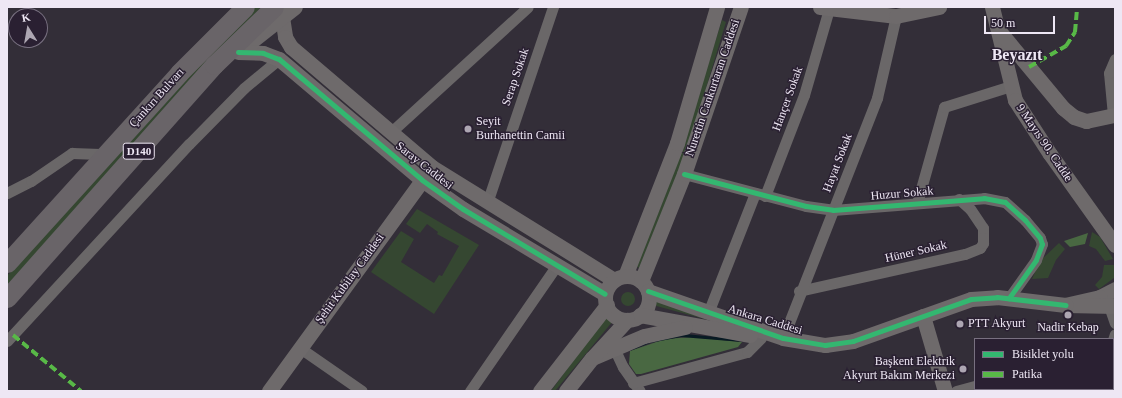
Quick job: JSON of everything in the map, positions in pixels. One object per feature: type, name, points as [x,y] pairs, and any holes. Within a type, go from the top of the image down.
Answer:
[{"type":"highway","name":"Çankırı Bulvarı","points":[[7,263],[179,73],[245,7]]},
{"type":"highway","name":"Çankırı Bulvarı","points":[[7,298],[201,81],[278,12]]},
{"type":"street","name":"Çankırı Bulvarı","points":[[201,81],[238,52],[278,12],[295,7]]},
{"type":"street","points":[[391,132],[528,7]]},
{"type":"street","name":"Serap Sokak","points":[[488,200],[553,7]]},
{"type":"street","name":"Nurettin Cankurtaran Caddesi","points":[[620,278],[677,143],[717,7]]},
{"type":"street","name":"Nurettin Cankurtaran Caddesi","points":[[644,286],[741,7]]},
{"type":"street","points":[[824,8],[896,16],[939,7]]},
{"type":"street","name":"9 Mayıs 90. Cadde","points":[[992,7],[1011,86],[1024,117],[1115,245]]},
{"type":"street","name":"Hançer Sokak","points":[[705,320],[804,95],[824,8]]},
{"type":"street","name":"Saray Caddesi","points":[[278,12],[285,37],[291,47],[432,167],[620,278]]},
{"type":"street","name":"Hayat Sokak","points":[[783,338],[799,291],[877,98],[896,16]]},
{"type":"street","points":[[997,29],[1063,108],[1074,117],[1086,121],[1114,115],[1109,73],[1115,59]]},
{"type":"street","name":"Saray Caddesi","points":[[238,52],[263,53],[279,59],[422,180],[463,209],[557,265],[606,300]]},
{"type":"street","points":[[7,341],[195,138],[244,88],[279,59]]},
{"type":"street","points":[[917,203],[944,107],[1011,86]]},
{"type":"street","points":[[7,193],[31,181],[72,153],[107,154]]},
{"type":"street","name":"Şehit Kubilay Caddesi","points":[[269,391],[432,167]]},
{"type":"street","name":"Huzur Sokak","points":[[684,174],[760,195],[806,206],[833,210],[959,199],[984,198],[1005,202],[1040,238],[1041,251],[1009,298]]},
{"type":"street","name":"Hüner Sokak","points":[[799,291],[965,254],[980,248],[983,243],[983,228],[978,219],[959,199]]},
{"type":"street","points":[[470,391],[557,265]]},
{"type":"street","points":[[540,391],[606,300],[620,278],[644,286],[648,303],[592,358],[566,391]]},
{"type":"street","name":"Ankara Caddesi","points":[[644,286],[705,320],[761,338],[783,338]]},
{"type":"street","points":[[1066,305],[1100,296],[1115,289]]},
{"type":"street","name":"Ankara Caddesi","points":[[634,318],[705,320],[807,343],[839,345],[971,299],[1009,298],[1066,305],[1112,306]]},
{"type":"street","points":[[606,300],[615,316],[634,318]]},
{"type":"street","points":[[1112,306],[1115,322]]},
{"type":"street","points":[[923,316],[945,391]]},
{"type":"street","name":"Ankara Caddesi","points":[[592,358],[660,331],[705,320]]},
{"type":"street","points":[[614,348],[637,387],[747,352],[761,338]]},
{"type":"street","points":[[300,348],[362,391]]},
{"type":"street","points":[[956,391],[974,386]]},
{"type":"green space","points":[[254,7],[261,7],[7,285],[7,276],[121,147]]},
{"type":"green space","points":[[722,20],[726,22],[684,158],[639,268],[634,265],[659,211],[676,166]]},
{"type":"green space","points":[[417,209],[479,245],[434,314],[371,272],[401,231],[414,239],[401,262],[434,283],[439,275],[442,276],[459,246],[437,234],[438,232],[427,224],[420,233],[406,224]]},
{"type":"green space","points":[[1092,232],[1100,237],[1113,259],[1105,261],[1096,249],[1089,246]]},
{"type":"green space","points":[[1088,233],[1085,244],[1070,247],[1064,241]]},
{"type":"green space","points":[[1059,243],[1065,249],[1056,260],[1048,278],[1032,279],[1040,261]]},
{"type":"green space","points":[[1104,265],[1114,265],[1114,278],[1099,289],[1095,285],[1102,277]]},
{"type":"green space","points":[[625,292],[631,292],[635,296],[635,302],[631,306],[625,306],[621,302],[621,296]]},
{"type":"green space","points":[[652,297],[712,321],[649,304]]},
{"type":"green space","points":[[606,316],[613,321],[555,391],[551,391]]},
{"type":"green space","points":[[692,337],[742,342],[738,347],[641,374],[636,374],[629,364],[630,351],[665,339]]},
{"type":"water","points":[[685,334],[726,338],[742,342],[681,337],[650,343],[630,351],[644,342]]},
{"type":"marked path","points":[[1029,67],[1066,46],[1075,32],[1077,7]]},
{"type":"marked path","points":[[13,335],[81,391]]},
{"type":"cycle path","points":[[238,52],[263,53],[279,59],[422,180],[463,209],[605,294]]},
{"type":"cycle path","points":[[684,174],[806,206],[833,210],[984,198],[1005,202],[1025,220],[1040,238],[1042,244],[1036,260],[1009,298]]},
{"type":"cycle path","points":[[648,291],[783,338],[825,345],[853,341],[971,299],[997,297],[1066,305]]},
{"type":"place","name":"Seyit Burhanettin Camii","points":[[468,129]]},
{"type":"place","name":"Nadir Kebap","points":[[1068,315]]},
{"type":"place","name":"PTT Akyurt","points":[[960,324]]},
{"type":"place","name":"Başkent Elektrik Akyurt Bakım Merkezi","points":[[963,369]]},
{"type":"district","name":"Beyazıt","points":[[1017,55]]}]
